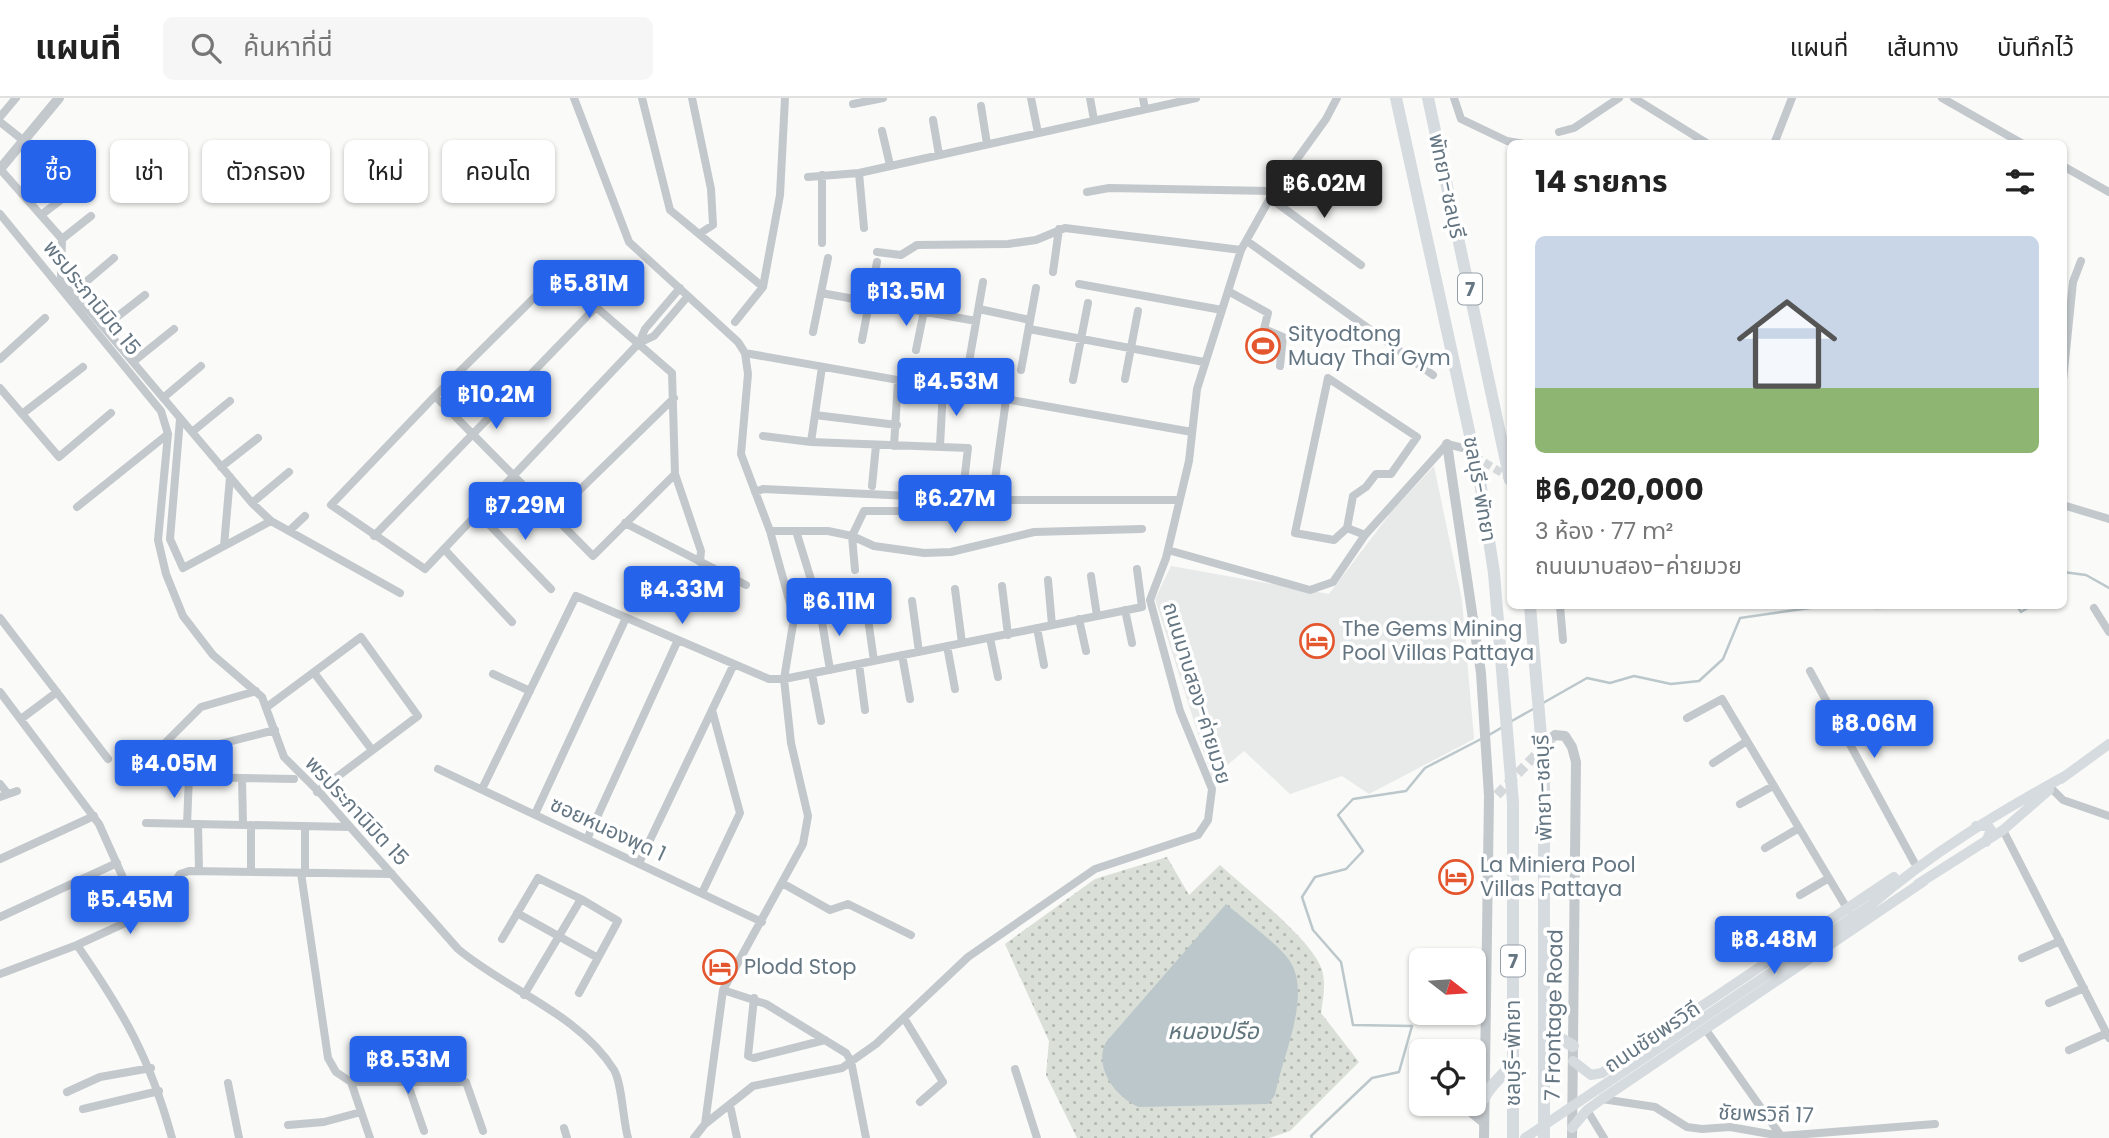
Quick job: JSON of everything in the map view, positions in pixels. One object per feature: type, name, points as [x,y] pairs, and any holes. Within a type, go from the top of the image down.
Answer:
[{"type":"highway","name":"ชลบุรี-พัทยา","points":[[1396,98],[1480,481],[1494,573],[1513,803],[1513,1138]]},
{"type":"highway","name":"พัทยา-ชลบุรี","points":[[1428,98],[1507,466]]},
{"type":"highway","name":"พัทยา-ชลบุรี","points":[[1530,609],[1544,772],[1544,1138]]},
{"type":"highway","points":[[1545,1013],[1558,1037],[1573,1046]]},
{"type":"highway","points":[[1486,1093],[1489,1086],[1505,1075],[1513,1062]]},
{"type":"main road","name":"ถนนชัยพรวิถี","points":[[1572,1133],[1587,1110],[1924,881],[1986,842],[2065,776],[2109,744]]},
{"type":"main road","name":"ถนนชัยพรวิถี","points":[[1573,1062],[1591,1075],[1602,1073],[1705,1001],[1848,910],[1914,862],[2065,776]]},
{"type":"main road","name":"ถนนชัยพรวิถี","points":[[1525,1138],[1871,905],[1917,866],[1978,825]]},
{"type":"main road","points":[[1978,825],[1988,826],[1991,830],[1986,842]]},
{"type":"main road","name":"ถนนชัยพรวิถี","points":[[1871,905],[1924,881]]},
{"type":"main road","points":[[1602,1073],[1589,1083],[1586,1090],[1591,1096],[1602,1100]]},
{"type":"street","points":[[16,98],[0,119],[23,140]]},
{"type":"street","points":[[25,140],[59,98]]},
{"type":"street","points":[[574,98],[629,242],[738,342],[745,353],[748,374],[741,454],[770,531],[794,618],[784,679],[791,743],[808,816],[803,844],[723,990],[705,1124]]},
{"type":"street","points":[[642,98],[670,210],[763,287]]},
{"type":"street","points":[[692,98],[711,189],[713,225],[699,234]]},
{"type":"street","points":[[735,322],[763,287],[780,195],[785,98]]},
{"type":"street","points":[[853,104],[883,98]]},
{"type":"street","points":[[1031,98],[1038,133]]},
{"type":"street","points":[[1090,98],[1094,120]]},
{"type":"street","points":[[1143,98],[1145,109]]},
{"type":"street","points":[[808,177],[859,173],[1194,98]]},
{"type":"street","name":"ถนนมาบสอง-ค่ายมวย","points":[[694,1138],[705,1124],[753,1086],[842,1068],[876,1045],[968,957],[1095,869],[1198,835],[1208,820],[1212,789],[1180,711],[1150,600],[1168,550],[1189,461],[1197,389],[1241,250],[1272,194],[1326,119],[1337,98]]},
{"type":"street","points":[[1454,98],[1461,119],[1507,141]]},
{"type":"street","points":[[1559,132],[1574,128],[1619,98]]},
{"type":"street","points":[[1634,98],[1702,140]]},
{"type":"street","points":[[1776,140],[1793,98]]},
{"type":"street","points":[[1942,98],[2016,140]]},
{"type":"street","points":[[981,106],[987,144]]},
{"type":"street","points":[[933,120],[939,155]]},
{"type":"street","points":[[882,131],[890,166]]},
{"type":"street","points":[[21,144],[0,169],[62,239],[61,277],[191,432],[271,521],[400,593]]},
{"type":"street","points":[[2067,168],[2109,192]]},
{"type":"street","points":[[859,173],[864,228]]},
{"type":"street","points":[[822,176],[822,243]]},
{"type":"street","points":[[1087,192],[1109,188],[1272,194],[1361,265]]},
{"type":"street","points":[[41,215],[57,203]]},
{"type":"street","name":"พรประภานิมิต 15","points":[[0,214],[161,411],[168,434],[158,540],[166,574],[183,616],[213,656],[256,691],[267,707],[284,757],[393,874],[458,949],[482,969],[579,1030],[615,1072],[628,1138]]},
{"type":"street","points":[[62,239],[91,216]]},
{"type":"street","points":[[1052,272],[1059,229]]},
{"type":"street","points":[[862,340],[877,257],[901,255],[917,245],[1009,244],[1036,240],[1059,229],[1241,250]]},
{"type":"street","points":[[1247,241],[1433,375]]},
{"type":"street","points":[[74,292],[114,258]]},
{"type":"street","points":[[813,332],[828,258]]},
{"type":"street","points":[[2067,341],[2073,282],[2081,261]]},
{"type":"street","points":[[680,289],[645,329],[639,343],[425,569],[331,505],[435,396],[558,274],[639,343],[672,373],[675,474],[701,551],[700,562]]},
{"type":"street","points":[[916,350],[931,277]]},
{"type":"street","points":[[969,362],[983,282]]},
{"type":"street","points":[[1079,284],[1222,310]]},
{"type":"street","points":[[1021,370],[1036,288]]},
{"type":"street","points":[[1228,291],[1268,313],[1264,329],[1283,337],[1280,366]]},
{"type":"street","points":[[821,293],[976,321]]},
{"type":"street","points":[[104,327],[145,295]]},
{"type":"street","points":[[639,343],[654,336],[688,296]]},
{"type":"street","points":[[1073,380],[1088,303]]},
{"type":"street","points":[[374,536],[596,307]]},
{"type":"street","points":[[979,309],[1081,339],[1205,362]]},
{"type":"street","points":[[1125,379],[1138,311]]},
{"type":"street","points":[[0,359],[45,318]]},
{"type":"street","points":[[133,362],[174,329]]},
{"type":"street","points":[[745,353],[1192,432]]},
{"type":"street","points":[[163,398],[201,366]]},
{"type":"street","points":[[811,442],[822,367]]},
{"type":"street","points":[[22,414],[83,368]]},
{"type":"street","points":[[1328,378],[1417,437],[1391,474],[1376,474],[1366,487],[1353,496],[1347,528],[1334,540],[1295,533],[1328,378]]},
{"type":"street","points":[[894,446],[898,380]]},
{"type":"street","points":[[0,388],[59,457],[111,413]]},
{"type":"street","points":[[940,446],[943,388]]},
{"type":"street","points":[[435,396],[593,556],[675,474]]},
{"type":"street","points":[[554,515],[674,398]]},
{"type":"street","points":[[993,494],[1006,400]]},
{"type":"street","points":[[191,432],[230,401]]},
{"type":"street","points":[[815,415],[897,425]]},
{"type":"street","points":[[180,418],[170,539],[183,568],[271,521]]},
{"type":"street","points":[[77,507],[168,434]]},
{"type":"street","points":[[763,436],[811,442],[968,448],[964,482]]},
{"type":"street","points":[[221,467],[258,438]]},
{"type":"street","points":[[1447,444],[1462,449]]},
{"type":"street","points":[[1168,550],[1310,590],[1333,582],[1365,535],[1447,444]]},
{"type":"street","points":[[1447,444],[1474,607],[1488,780],[1493,796],[1486,1039]]},
{"type":"street","points":[[872,486],[876,445]]},
{"type":"street","points":[[252,503],[289,472]]},
{"type":"street","points":[[224,546],[230,477]]},
{"type":"street","points":[[755,492],[763,489],[994,500],[1178,500]]},
{"type":"street","points":[[2067,506],[2109,519]]},
{"type":"street","points":[[855,570],[852,536],[864,511],[924,512]]},
{"type":"street","points":[[479,514],[551,589]]},
{"type":"street","points":[[289,531],[305,516]]},
{"type":"street","points":[[625,523],[746,585]]},
{"type":"street","points":[[1347,528],[1365,535]]},
{"type":"street","points":[[770,531],[828,531],[852,536],[874,546],[924,553],[951,552],[1034,532],[1142,529]]},
{"type":"street","points":[[796,531],[813,586]]},
{"type":"street","points":[[444,549],[512,622]]},
{"type":"street","points":[[482,789],[576,596],[769,679],[784,679],[1142,607],[1137,569]]},
{"type":"street","points":[[1091,576],[1097,616]]},
{"type":"street","points":[[1048,580],[1052,625]]},
{"type":"street","points":[[1002,586],[1008,635]]},
{"type":"street","points":[[955,589],[962,643]]},
{"type":"street","points":[[912,601],[919,652]]},
{"type":"street","points":[[866,605],[874,661]]},
{"type":"street","points":[[2094,607],[2109,632]]},
{"type":"street","points":[[1560,609],[1563,640]]},
{"type":"street","points":[[820,610],[830,670]]},
{"type":"street","points":[[1125,610],[1132,643]]},
{"type":"street","points":[[0,618],[108,759]]},
{"type":"street","points":[[535,814],[626,618]]},
{"type":"street","points":[[1079,620],[1086,652]]},
{"type":"street","points":[[1037,628],[1044,665]]},
{"type":"street","points":[[267,707],[315,674],[361,637],[418,716],[317,792]]},
{"type":"street","points":[[990,638],[998,677]]},
{"type":"street","points":[[587,839],[678,640]]},
{"type":"street","points":[[947,646],[955,689]]},
{"type":"street","points":[[902,655],[910,699]]},
{"type":"street","points":[[639,863],[734,664]]},
{"type":"street","points":[[859,664],[865,709]]},
{"type":"street","points":[[1810,671],[1914,862]]},
{"type":"street","points":[[315,674],[372,750]]},
{"type":"street","points":[[493,674],[530,691]]},
{"type":"street","points":[[812,674],[821,721]]},
{"type":"street","points":[[256,691],[201,707],[160,748],[157,755],[188,752],[275,730]]},
{"type":"street","points":[[0,692],[94,816],[124,880]]},
{"type":"street","points":[[21,719],[57,692]]},
{"type":"street","points":[[1687,718],[1721,699],[1848,910]]},
{"type":"street","points":[[702,893],[740,813],[712,710]]},
{"type":"street","name":"7 Frontage Road","points":[[1555,735],[1565,736],[1572,747],[1576,762],[1572,1133]]},
{"type":"street","points":[[1713,763],[1747,741]]},
{"type":"street","name":"ซอยหนองพุด 1","points":[[438,769],[762,922]]},
{"type":"street","points":[[187,824],[189,777],[294,779]]},
{"type":"street","points":[[242,778],[251,872]]},
{"type":"street","points":[[0,784],[8,794]]},
{"type":"street","points":[[1740,804],[1773,786]]},
{"type":"street","points":[[2051,788],[2063,800],[2109,816]]},
{"type":"street","points":[[0,859],[94,816]]},
{"type":"street","points":[[146,823],[350,827]]},
{"type":"street","points":[[198,824],[199,871]]},
{"type":"street","points":[[305,826],[303,873],[328,1058],[336,1072],[351,1082],[466,1082],[483,1131]]},
{"type":"street","points":[[1765,848],[1799,828]]},
{"type":"street","points":[[2003,830],[2108,1035],[2070,1050]]},
{"type":"street","points":[[0,917],[117,863]]},
{"type":"street","points":[[176,880],[182,873],[199,871],[393,874]]},
{"type":"street","points":[[502,939],[541,877],[618,919],[579,993]]},
{"type":"street","points":[[1800,895],[1829,878]]},
{"type":"street","points":[[782,883],[830,910],[848,904],[911,935]]},
{"type":"street","points":[[524,995],[581,899]]},
{"type":"street","points":[[0,974],[77,945],[149,912],[177,908]]},
{"type":"street","points":[[517,913],[598,958]]},
{"type":"street","points":[[2022,958],[2060,941]]},
{"type":"street","points":[[77,945],[113,997],[151,1068],[172,1138]]},
{"type":"street","points":[[2049,1003],[2084,988]]},
{"type":"street","points":[[723,990],[754,998],[846,1052],[851,1061],[866,1138]]},
{"type":"street","points":[[754,998],[748,1056],[754,1058],[825,1040]]},
{"type":"street","points":[[904,1018],[943,1082],[920,1102]]},
{"type":"street","points":[[1706,1030],[1780,1136]]},
{"type":"street","points":[[67,1092],[100,1077],[151,1068]]},
{"type":"street","points":[[1015,1069],[1037,1138]]},
{"type":"street","points":[[351,1082],[370,1138]]},
{"type":"street","points":[[407,1082],[424,1131]]},
{"type":"street","points":[[228,1083],[239,1138]]},
{"type":"street","points":[[83,1109],[159,1091]]},
{"type":"street","name":"ชัยพรวิถี 17","points":[[1602,1100],[1655,1107],[1687,1127],[1730,1127],[1793,1137],[1935,1124]]},
{"type":"street","points":[[730,1105],[737,1138]]},
{"type":"street","points":[[1587,1110],[1604,1138]]},
{"type":"street","points":[[288,1125],[324,1122],[361,1112]]},
{"type":"street","points":[[1474,1116],[1484,1124]]},
{"type":"street","points":[[1484,1116],[1484,1138]]},
{"type":"street","points":[[564,1128],[567,1138]]},
{"type":"shaded area","name":"The Gems Mining Pool Villas Pattaya","points":[[1434,466],[1462,600],[1474,739],[1369,794],[1342,776],[1290,794],[1244,751],[1212,778],[1155,599],[1171,566],[1329,594],[1392,511]]},
{"type":"shaded area","points":[[1167,857],[1189,895],[1220,865],[1306,944],[1322,970],[1324,986],[1321,1013],[1359,1062],[1290,1131],[1269,1138],[1077,1138],[1046,1075],[1049,1041],[1005,944],[1095,879]]},
{"type":"water","name":"หนองปรือ","points":[[1226,904],[1286,956],[1296,977],[1297,1010],[1275,1095],[1268,1104],[1139,1107],[1130,1103],[1115,1089],[1105,1071],[1102,1061],[1106,1042]]},
{"type":"waterway","points":[[2067,573],[2086,575],[2109,588]]},
{"type":"waterway","points":[[1543,703],[1587,678],[1610,683],[1634,676],[1671,684],[1699,681],[1723,659],[1740,618],[1803,609]]},
{"type":"waterway","points":[[2019,609],[2021,612],[2026,609]]},
{"type":"waterway","points":[[1510,722],[1535,708]]},
{"type":"waterway","points":[[1489,735],[1501,728]]},
{"type":"waterway","points":[[1312,1138],[1311,1136],[1372,1078],[1399,1072],[1412,1026],[1353,1025],[1341,962],[1313,930],[1302,897],[1315,877],[1346,869],[1363,851],[1338,815],[1353,799],[1406,791],[1425,768],[1483,738]]},
{"type":"tunnel","points":[[1474,456],[1507,476]]},
{"type":"tunnel","points":[[1497,795],[1555,735]]},
{"type":"place","name":"Sityodtong Muay Thai Gym","points":[[1263,346]]},
{"type":"place","name":"The Gems Mining Pool Villas Pattaya","points":[[1317,641]]},
{"type":"place","name":"La Miniera Pool Villas Pattaya","points":[[1456,877]]},
{"type":"place","name":"Plodd Stop","points":[[720,967]]}]
